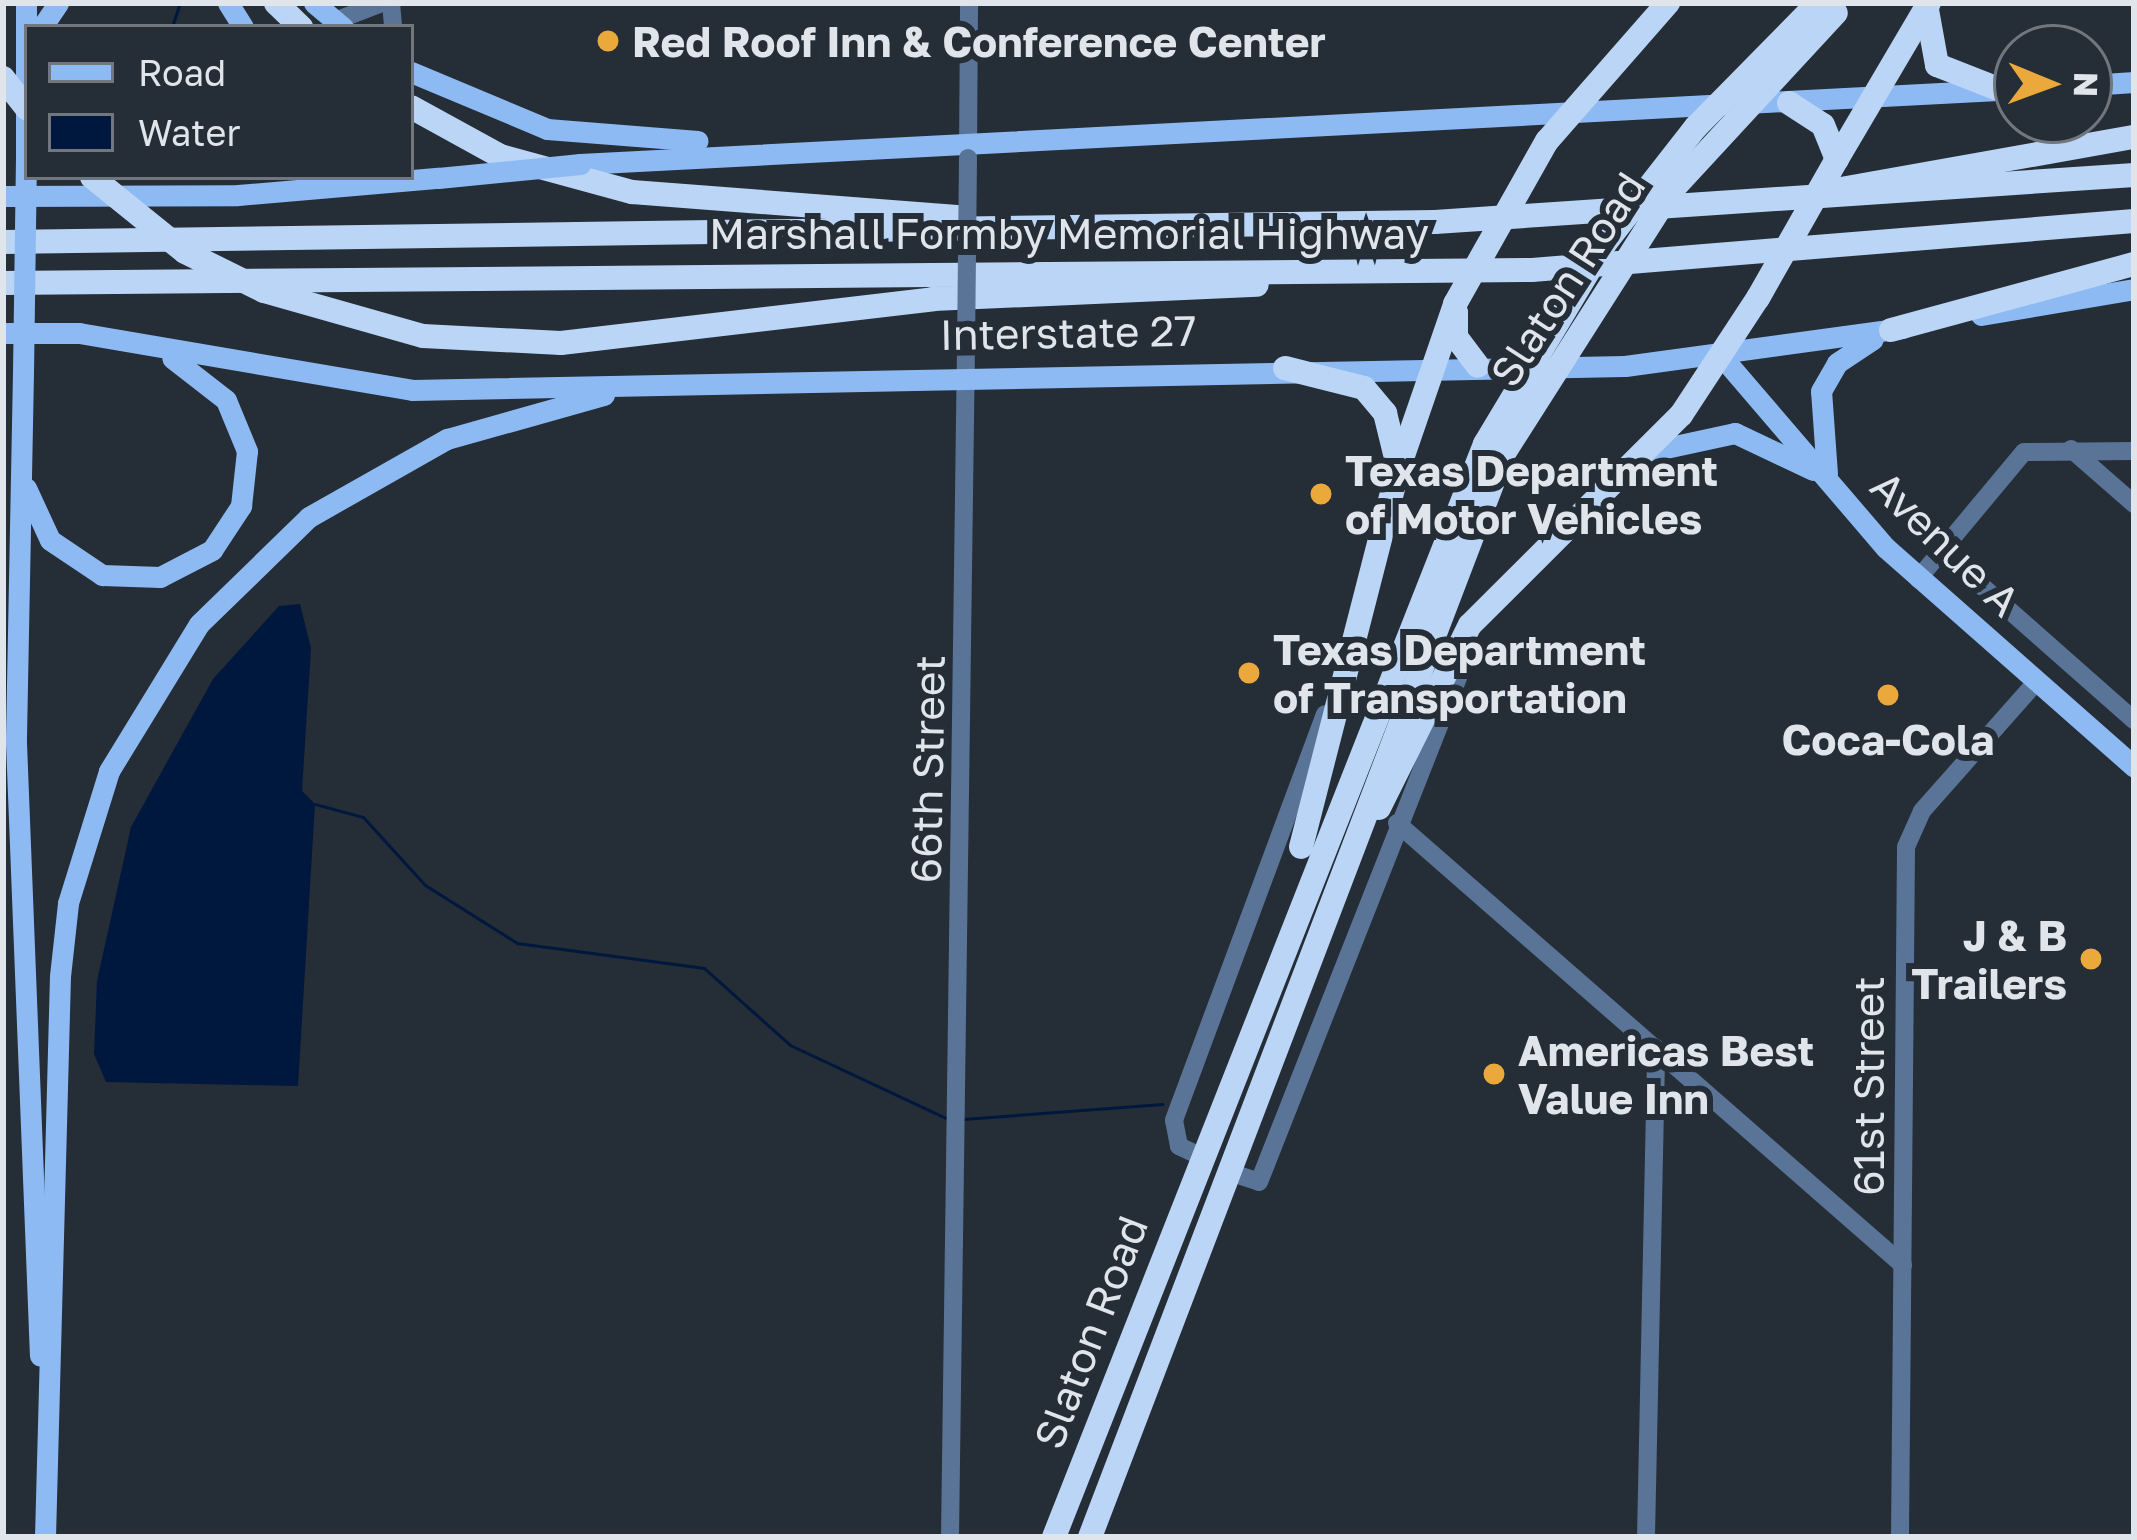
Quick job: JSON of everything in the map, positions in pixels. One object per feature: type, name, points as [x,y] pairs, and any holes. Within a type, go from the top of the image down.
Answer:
[{"type":"highway","points":[[276,3],[298,24]]},
{"type":"highway","points":[[1245,1034],[1338,728],[1398,470],[1455,304],[1546,141],[1668,3]]},
{"type":"highway","points":[[1929,3],[1937,65],[1993,84]]},
{"type":"highway","points":[[1328,912],[1452,659],[1494,599],[1644,454],[1724,358],[1929,3]]},
{"type":"highway","name":"Slaton Road","points":[[1054,1537],[1245,1034],[1494,449],[1629,211],[1834,6]]},
{"type":"highway","points":[[3,78],[24,105]]},
{"type":"highway","points":[[1789,103],[1823,124],[1838,159]]},
{"type":"highway","points":[[414,109],[500,156],[632,192],[938,212],[997,227]]},
{"type":"highway","points":[[1801,203],[2134,136]]},
{"type":"highway","name":"Marshall Formby Memorial Highway","points":[[3,242],[997,227],[1801,203],[2134,175]]},
{"type":"highway","points":[[91,186],[185,252],[244,281],[423,336],[582,342],[933,299],[1532,270]]},
{"type":"highway","name":"Marshall Formby Memorial Highway","points":[[3,283],[1532,270],[2134,221]]},
{"type":"highway","points":[[1891,330],[2134,264]]},
{"type":"highway","points":[[1455,304],[1456,337],[1478,366]]},
{"type":"highway","points":[[1285,368],[1364,388],[1392,430],[1398,470]]},
{"type":"highway","name":"Slaton Road","points":[[1090,1537],[1232,1173],[1494,449]]},
{"type":"highway","points":[[1198,1155],[1232,1173]]},
{"type":"main road","points":[[314,3],[339,24]]},
{"type":"main road","points":[[414,73],[547,129],[776,147],[968,151],[1993,91]]},
{"type":"main road","points":[[414,179],[776,147]]},
{"type":"main road","points":[[26,180],[16,743],[46,1537]]},
{"type":"main road","points":[[3,196],[159,180]]},
{"type":"main road","points":[[91,186],[351,180]]},
{"type":"main road","name":"Interstate 27","points":[[3,333],[79,333],[377,389],[843,375],[966,361],[1285,368],[1724,358],[2134,289]]},
{"type":"main road","points":[[1828,480],[1821,391],[1852,350],[1891,330]]},
{"type":"main road","points":[[20,446],[39,526],[102,575],[182,569],[212,550],[241,506],[244,437],[214,386],[168,356],[79,333]]},
{"type":"main road","name":"Avenue A","points":[[1724,358],[1918,579],[2134,766]]},
{"type":"main road","points":[[46,1537],[68,904],[109,771],[175,656],[308,518],[447,440],[585,398],[843,375]]},
{"type":"main road","points":[[1644,454],[1735,433],[1828,480]]},
{"type":"street","points":[[339,24],[382,3]]},
{"type":"street","name":"66th Street","points":[[950,1537],[970,3]]},
{"type":"street","points":[[2072,449],[2134,504]]},
{"type":"street","points":[[1918,579],[2024,452],[2134,451]]},
{"type":"street","name":"Avenue A","points":[[1942,551],[2134,720]]},
{"type":"street","points":[[1198,1155],[1179,1146],[1174,1120],[1375,555]]},
{"type":"street","points":[[1232,1173],[1259,1182],[1397,823],[1494,599]]},
{"type":"street","name":"61st Street","points":[[1900,1537],[1906,847],[1922,811],[2036,682]]},
{"type":"street","points":[[1397,823],[1903,1264]]},
{"type":"street","points":[[1646,1537],[1657,1048]]},
{"type":"water","points":[[300,604],[311,648],[302,791],[315,804],[298,1086],[106,1082],[94,1054],[97,981],[131,827],[213,679],[279,606]]},
{"type":"waterway","points":[[173,24],[180,3]]},
{"type":"waterway","points":[[315,804],[363,817],[425,885],[517,943],[704,968],[790,1045],[948,1119]]},
{"type":"waterway","points":[[963,1119],[1162,1104]]},
{"type":"place","name":"Red Roof Inn & Conference Center","points":[[608,41]]},
{"type":"place","name":"Texas Department of Motor Vehicles","points":[[1321,494]]},
{"type":"place","name":"Texas Department of Transportation","points":[[1249,673]]},
{"type":"place","name":"Coca-Cola","points":[[1888,695]]},
{"type":"place","name":"J & B Trailers","points":[[2091,959]]},
{"type":"place","name":"Americas Best Value Inn","points":[[1494,1074]]}]
